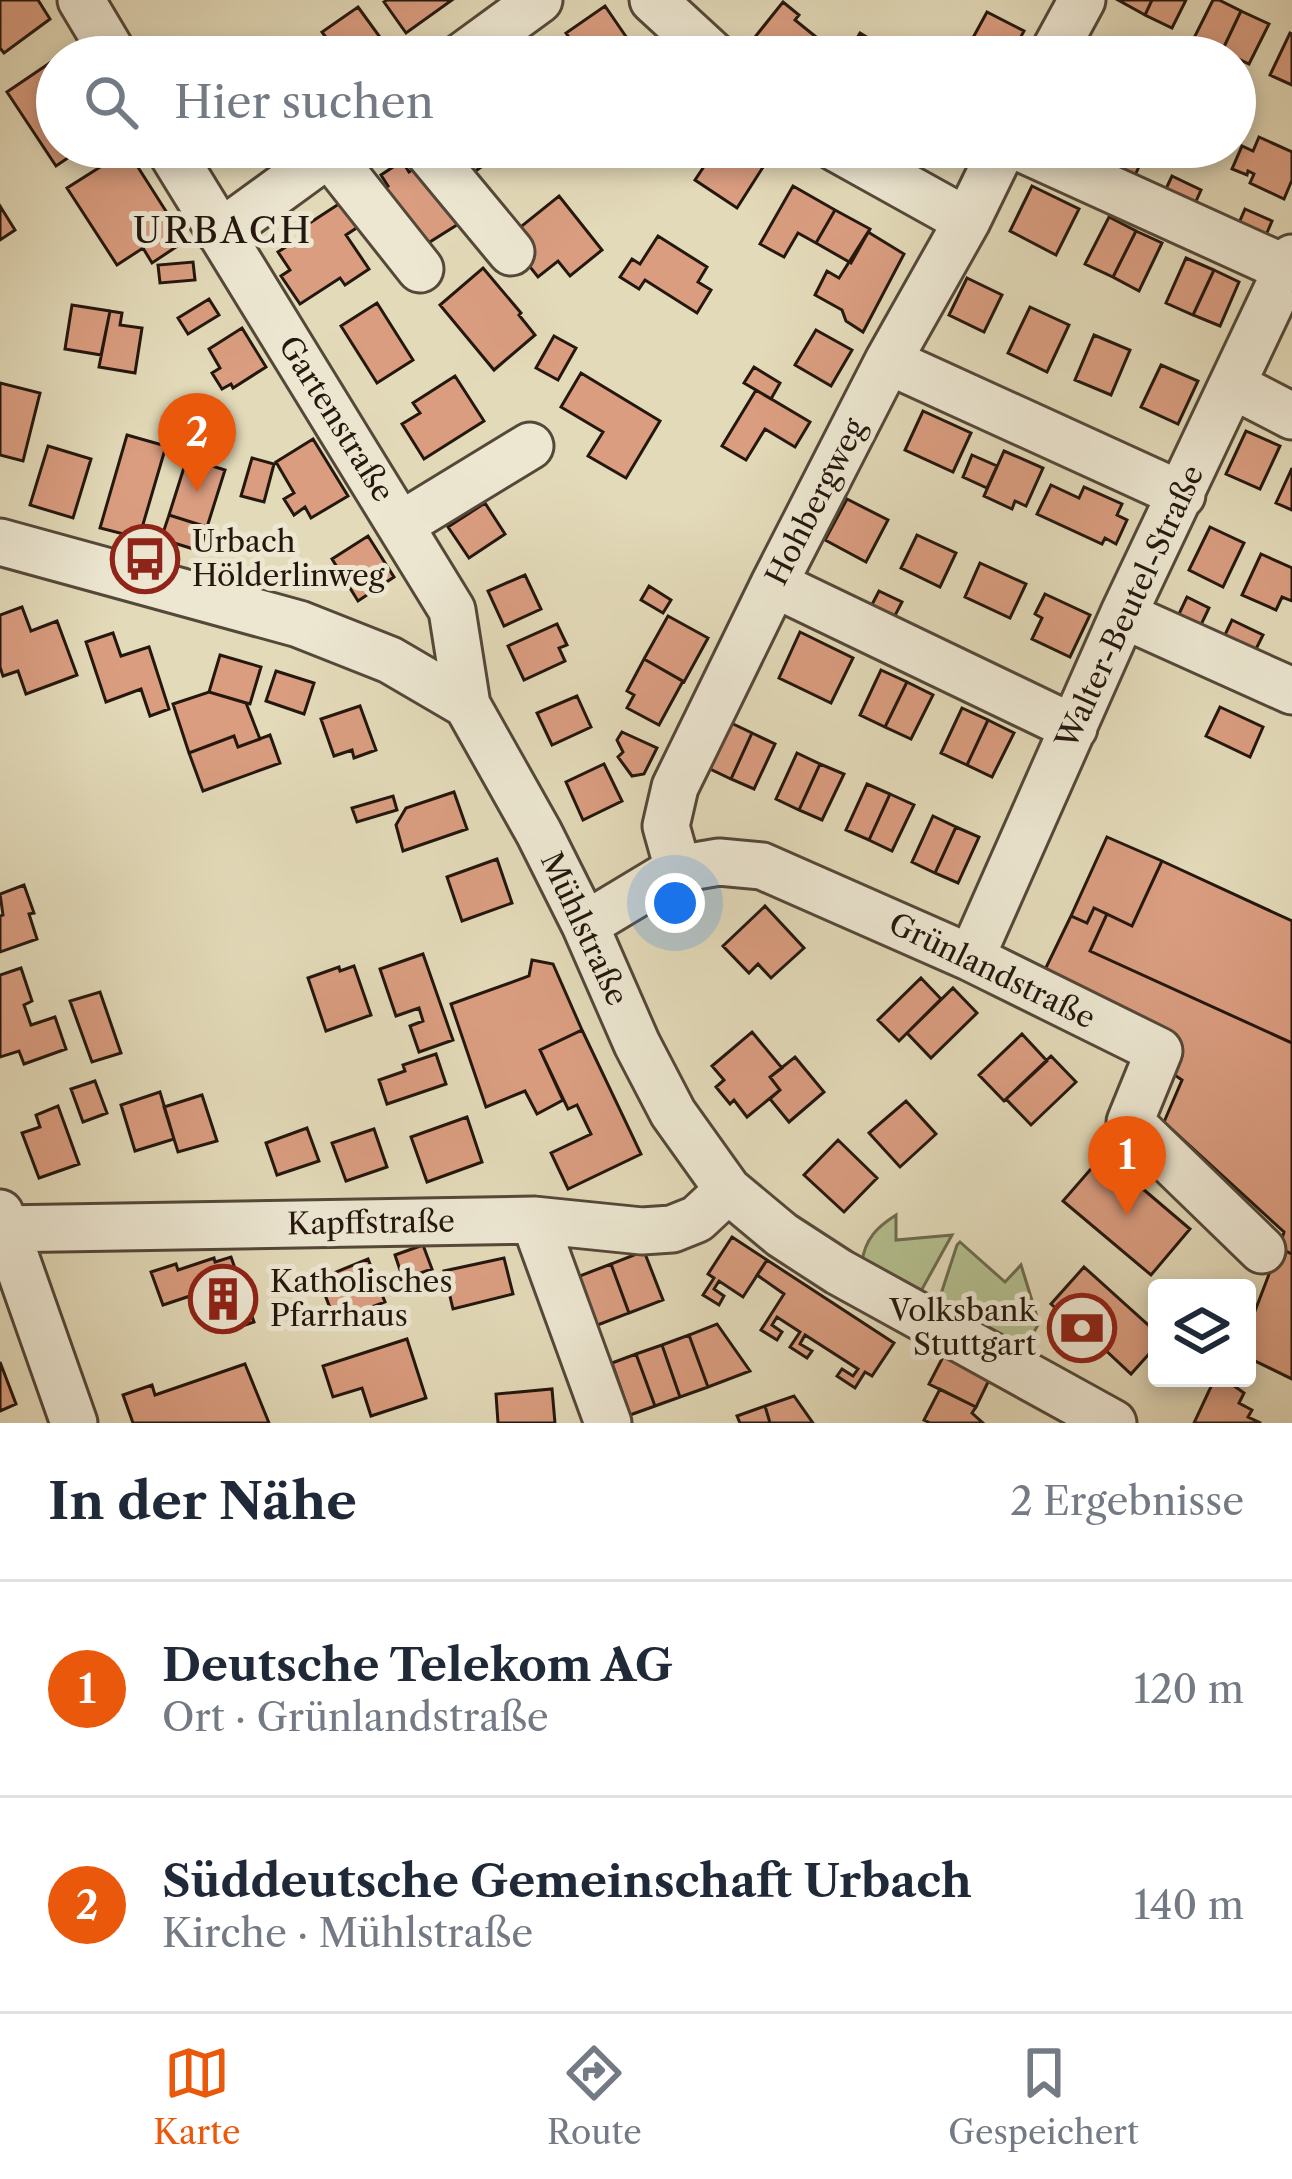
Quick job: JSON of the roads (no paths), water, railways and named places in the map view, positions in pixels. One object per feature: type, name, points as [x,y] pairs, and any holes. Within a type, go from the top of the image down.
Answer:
[{"type":"street","points":[[81,0],[102,36]]},
{"type":"street","points":[[490,36],[539,0]]},
{"type":"street","points":[[653,0],[693,36]]},
{"type":"street","points":[[1062,36],[1082,0]]},
{"type":"street","name":"Gartenstraße","points":[[181,168],[452,610],[467,705]]},
{"type":"street","points":[[220,233],[309,168]]},
{"type":"street","points":[[347,168],[420,269]]},
{"type":"street","points":[[441,168],[511,252]]},
{"type":"street","points":[[872,168],[967,221]]},
{"type":"street","name":"Hohbergweg","points":[[678,869],[667,826],[675,787],[774,584],[993,168]]},
{"type":"street","points":[[1067,168],[1290,264]]},
{"type":"street","name":"Walter-Beutel-Straße","points":[[971,958],[1123,615],[1290,264]]},
{"type":"street","points":[[888,362],[1182,494]]},
{"type":"street","points":[[1232,385],[1292,416]]},
{"type":"street","points":[[402,524],[530,446]]},
{"type":"street","points":[[0,542],[299,624],[390,660],[467,705]]},
{"type":"street","points":[[774,584],[1074,728]]},
{"type":"street","points":[[1123,615],[1292,692]]},
{"type":"street","name":"Mühlstraße","points":[[467,705],[539,833],[673,1113],[728,1190],[839,1272],[1113,1423]]},
{"type":"street","name":"Grünlandstraße","points":[[585,925],[678,869],[719,862],[762,866],[971,958],[1159,1051],[1130,1122],[1262,1250]]},
{"type":"street","name":"Kapffstraße","points":[[2,1224],[534,1220],[641,1231],[671,1229],[697,1219],[728,1190]]},
{"type":"street","points":[[534,1220],[608,1423]]},
{"type":"street","points":[[2,1224],[74,1423]]},
{"type":"place","name":"Süddeutsche Gemeinschaft Urbach","points":[[197,492]]},
{"type":"place","name":"Urbach Hölderlinweg","points":[[145,559]]},
{"type":"place","name":"Deutsche Telekom AG","points":[[1127,1215]]},
{"type":"place","name":"Katholisches Pfarrhaus","points":[[223,1299]]},
{"type":"place","name":"Volksbank Stuttgart","points":[[1082,1328]]},
{"type":"district","name":"URBACH","points":[[223,230]]}]
